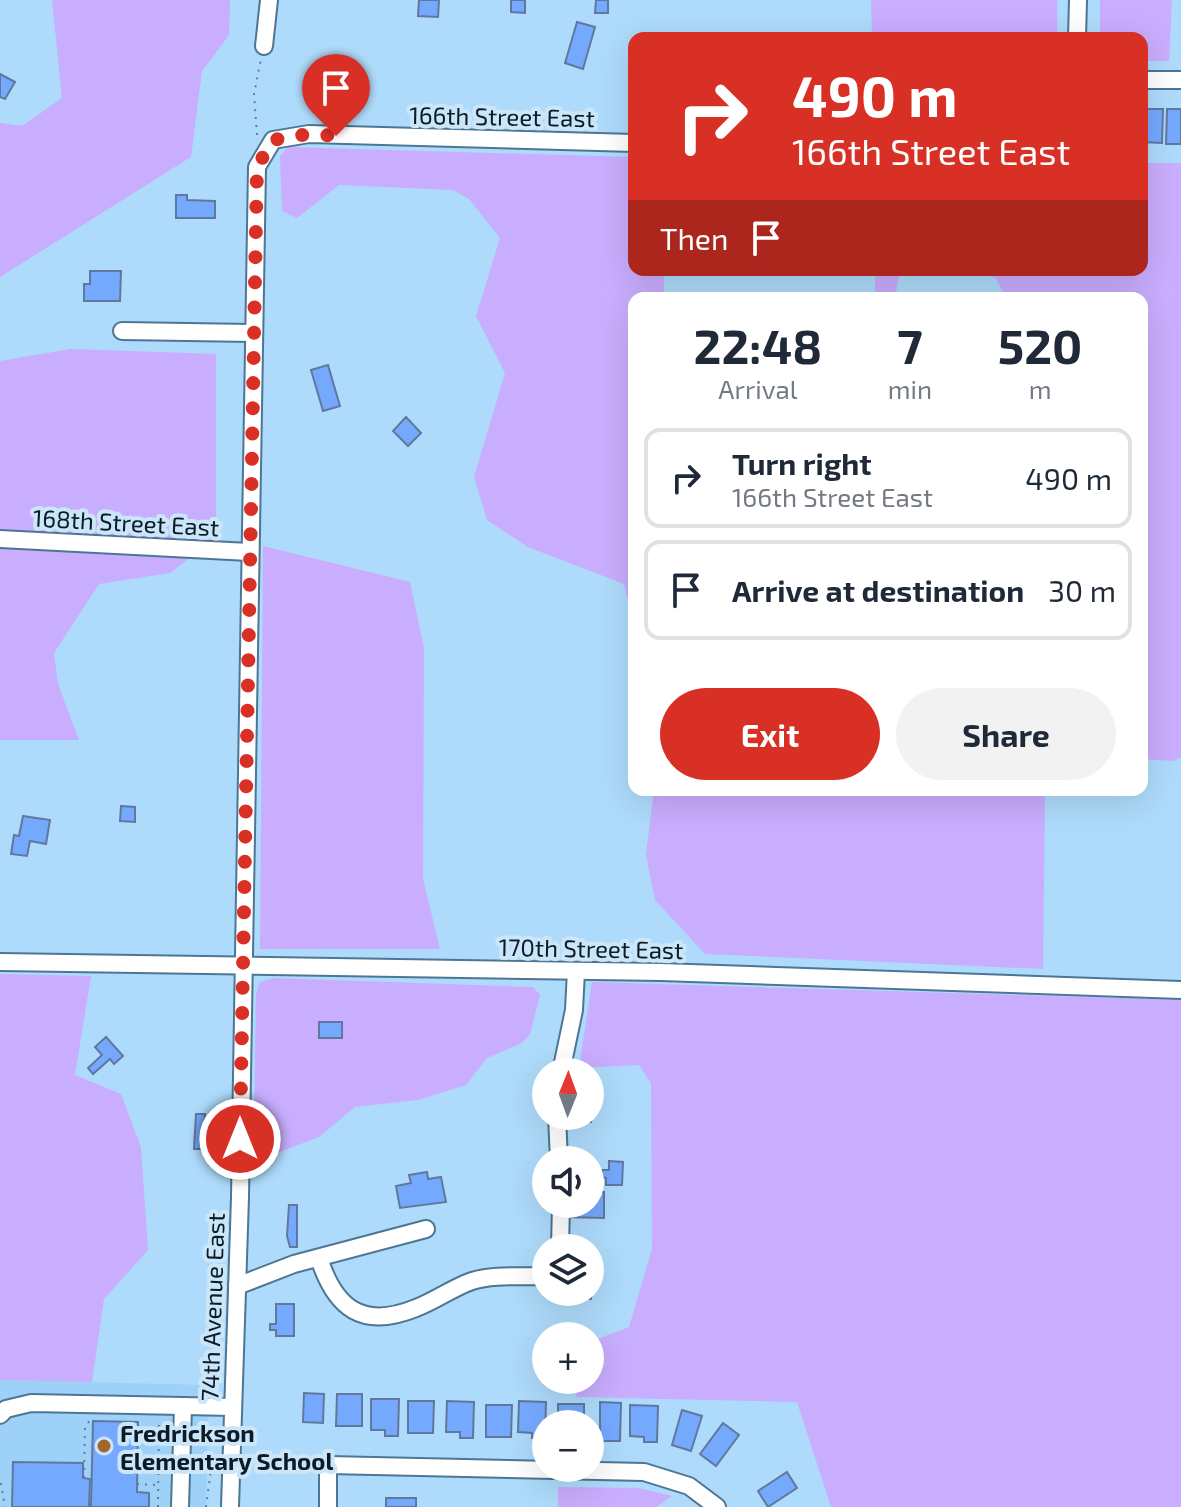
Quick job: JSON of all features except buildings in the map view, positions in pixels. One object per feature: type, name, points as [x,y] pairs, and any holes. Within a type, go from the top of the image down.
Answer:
[{"type":"street","points":[[264,46],[269,0]]},
{"type":"street","points":[[1077,32],[1078,0]]},
{"type":"street","points":[[1148,80],[1181,80]]},
{"type":"street","name":"166th Street East","points":[[268,146],[309,134],[628,143]]},
{"type":"street","name":"74th Avenue East","points":[[230,1507],[237,1286],[252,333],[257,167],[268,146]]},
{"type":"street","points":[[122,331],[252,333]]},
{"type":"street","name":"168th Street East","points":[[0,539],[249,552]]},
{"type":"street","name":"170th Street East","points":[[0,962],[576,971],[1181,990]]},
{"type":"street","points":[[564,1058],[574,1010],[576,971]]},
{"type":"street","points":[[237,1286],[319,1258],[426,1229]]},
{"type":"street","points":[[319,1258],[327,1283],[341,1306],[373,1316],[414,1309],[475,1280],[532,1277]]},
{"type":"street","points":[[0,1415],[6,1409],[31,1403],[233,1407]]},
{"type":"street","points":[[180,1507],[183,1406]]},
{"type":"street","points":[[328,1507],[328,1465],[644,1472],[689,1486],[717,1507]]},
{"type":"path","points":[[264,46],[254,94],[253,128],[268,146]]},
{"type":"path","points":[[84,1478],[85,1427],[92,1418]]},
{"type":"path","points":[[158,1507],[159,1421]]},
{"type":"path","points":[[206,1507],[211,1469],[216,1469]]},
{"type":"path","points":[[1,1483],[5,1507]]},
{"type":"path","points":[[137,1484],[158,1485]]},
{"type":"shaded area","points":[[52,0],[230,0],[229,35],[202,71],[191,157],[0,277],[0,123],[22,126],[62,98]]},
{"type":"shaded area","points":[[871,0],[1057,0],[1057,32],[872,32]]},
{"type":"shaded area","points":[[1100,0],[1172,0],[1169,61],[1148,61],[1148,32],[1100,32]]},
{"type":"shaded area","points":[[288,147],[628,157],[628,276],[664,276],[664,292],[628,292],[628,601],[624,584],[528,547],[487,520],[474,477],[505,373],[476,316],[500,238],[469,199],[453,190],[339,185],[297,218],[282,211],[280,156]]},
{"type":"shaded area","points":[[1148,163],[1181,163],[1181,757],[1174,761],[1148,759],[1148,292],[1003,292],[995,277],[989,276],[1148,276]]},
{"type":"shaded area","points":[[875,276],[899,276],[896,292],[875,292]]},
{"type":"shaded area","points":[[71,349],[216,354],[216,538],[170,573],[99,584],[54,653],[58,684],[79,740],[0,740],[0,361]]},
{"type":"shaded area","points":[[263,546],[410,582],[424,648],[423,879],[440,949],[260,949]]},
{"type":"shaded area","points":[[653,796],[1045,796],[1043,969],[705,954],[655,900],[646,855]]},
{"type":"shaded area","points":[[0,974],[91,976],[75,1075],[121,1094],[141,1147],[148,1250],[104,1299],[92,1382],[0,1380]]},
{"type":"shaded area","points":[[273,978],[533,987],[540,995],[530,1034],[522,1043],[487,1058],[466,1085],[418,1100],[355,1107],[319,1137],[269,1156],[258,1147],[254,1126],[256,994],[260,982]]},
{"type":"shaded area","points":[[592,982],[1181,1000],[1181,1507],[831,1507],[797,1402],[576,1397],[576,1394],[604,1394],[604,1337],[629,1327],[652,1249],[651,1083],[639,1065],[604,1067],[604,1058],[581,1058]]},
{"type":"shaded area","name":"Fredrickson Elementary School","points":[[0,1380],[209,1385],[206,1507],[0,1507]]},
{"type":"shaded area","points":[[558,1487],[639,1488],[672,1496],[656,1507],[558,1507]]},
{"type":"place","name":"Fredrickson Elementary School","points":[[104,1446]]},
{"type":"route","points":[[240,1139],[249,466],[257,167],[263,151],[273,140],[309,134],[336,136]]}]
